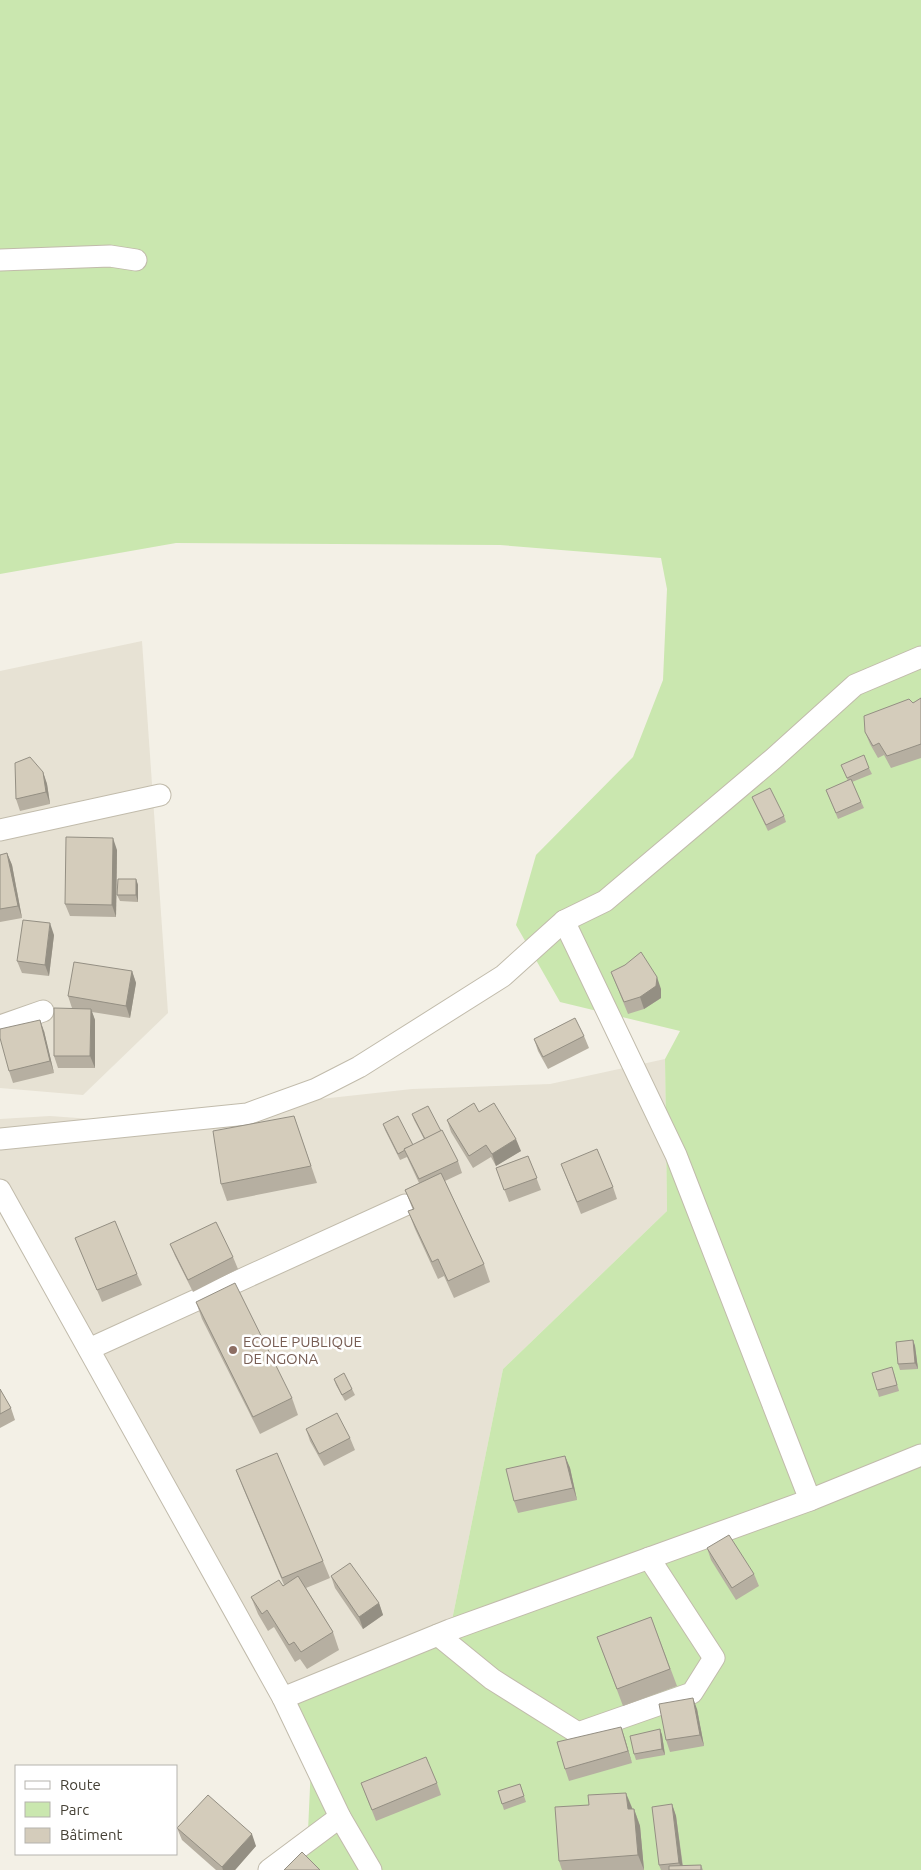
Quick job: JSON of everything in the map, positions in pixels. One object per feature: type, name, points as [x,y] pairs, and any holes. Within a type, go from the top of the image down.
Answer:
[{"type":"street","points":[[0,260],[110,256],[136,260]]},
{"type":"street","points":[[0,1139],[248,1114],[316,1089],[360,1067],[503,976],[564,921],[606,901],[773,759],[855,684],[921,657]]},
{"type":"street","points":[[0,830],[160,795]]},
{"type":"street","points":[[564,921],[676,1155],[810,1500]]},
{"type":"street","points":[[0,1026],[43,1011]]},
{"type":"street","points":[[0,1190],[283,1698],[340,1817],[371,1870]]},
{"type":"street","points":[[89,1349],[405,1205]]},
{"type":"street","points":[[283,1698],[438,1635],[810,1500],[921,1455]]},
{"type":"street","points":[[438,1635],[492,1679],[578,1733],[692,1693],[714,1658],[649,1558]]},
{"type":"street","points":[[269,1870],[340,1817]]},
{"type":"shaded area","points":[[142,641],[168,1013],[83,1095],[0,1088],[0,671]]},
{"type":"shaded area","points":[[665,1059],[667,1211],[503,1369],[450,1630],[283,1698],[0,1183],[0,1119],[50,1116],[119,1121],[412,1089],[550,1084]]},
{"type":"green space","points":[[0,0],[921,0],[921,1870],[264,1870],[307,1853],[312,1743],[283,1698],[450,1630],[503,1369],[667,1211],[665,1059],[680,1031],[560,1002],[516,925],[536,855],[633,757],[663,680],[667,589],[661,558],[500,545],[176,543],[0,574]]},
{"type":"building","points":[[921,698],[921,744],[887,756],[879,743],[873,746],[865,732],[864,716],[909,699],[913,703]]},
{"type":"building","points":[[864,755],[869,768],[847,778],[841,765]]},
{"type":"building","points":[[30,757],[43,772],[46,792],[16,799],[15,763]]},
{"type":"building","points":[[851,779],[861,802],[836,813],[826,790]]},
{"type":"building","points":[[770,788],[784,816],[766,825],[752,797]]},
{"type":"building","points":[[66,837],[113,838],[112,905],[65,904]]},
{"type":"building","points":[[7,853],[18,906],[0,909],[0,855]]},
{"type":"building","points":[[118,879],[136,879],[136,895],[117,895]]},
{"type":"building","points":[[23,920],[50,923],[45,965],[17,961]]},
{"type":"building","points":[[641,952],[657,977],[656,986],[640,997],[624,1002],[611,972],[625,965]]},
{"type":"building","points":[[74,962],[132,971],[126,1006],[68,996]]},
{"type":"building","points":[[54,1008],[91,1009],[90,1056],[54,1056]]},
{"type":"building","points":[[575,1018],[584,1036],[543,1057],[534,1039]]},
{"type":"building","points":[[40,1020],[50,1061],[9,1071],[0,1038],[0,1029]]},
{"type":"building","points":[[474,1103],[479,1112],[494,1103],[516,1139],[492,1154],[486,1145],[469,1156],[447,1120]]},
{"type":"building","points":[[428,1106],[441,1131],[425,1139],[412,1114]]},
{"type":"building","points":[[294,1116],[311,1166],[221,1184],[213,1131]]},
{"type":"building","points":[[398,1116],[413,1145],[398,1154],[383,1124]]},
{"type":"building","points":[[442,1130],[458,1161],[419,1179],[404,1149]]},
{"type":"building","points":[[597,1149],[613,1187],[577,1202],[561,1164]]},
{"type":"building","points":[[528,1156],[537,1178],[504,1190],[496,1168]]},
{"type":"building","points":[[441,1173],[484,1264],[448,1281],[438,1259],[432,1262],[408,1211],[414,1209],[405,1190]]},
{"type":"building","points":[[115,1221],[137,1274],[97,1290],[75,1238]]},
{"type":"building","points":[[216,1222],[233,1257],[188,1280],[170,1244]]},
{"type":"building","points":[[235,1283],[292,1398],[253,1417],[196,1302]]},
{"type":"building","points":[[913,1340],[915,1363],[898,1364],[896,1342]]},
{"type":"building","points":[[892,1367],[897,1385],[877,1390],[872,1373]]},
{"type":"building","points":[[344,1373],[352,1389],[342,1395],[334,1379]]},
{"type":"building","points":[[0,1389],[11,1408],[0,1414]]},
{"type":"building","points":[[337,1413],[350,1438],[319,1454],[306,1429]]},
{"type":"building","points":[[277,1453],[323,1561],[282,1578],[236,1470]]},
{"type":"building","points":[[565,1456],[573,1488],[514,1501],[506,1469]]},
{"type":"building","points":[[729,1535],[754,1574],[732,1588],[707,1548]]},
{"type":"building","points":[[350,1563],[379,1603],[359,1617],[331,1576]]},
{"type":"building","points":[[298,1576],[333,1632],[301,1652],[294,1642],[289,1645],[267,1610],[262,1614],[251,1597],[279,1580],[283,1586]]},
{"type":"building","points":[[651,1617],[670,1669],[617,1689],[597,1637]]},
{"type":"building","points":[[693,1698],[700,1735],[666,1740],[659,1704]]},
{"type":"building","points":[[621,1727],[628,1751],[565,1769],[557,1742]]},
{"type":"building","points":[[660,1729],[662,1749],[634,1754],[630,1736]]},
{"type":"building","points":[[426,1757],[437,1783],[372,1810],[361,1783]]},
{"type":"building","points":[[520,1784],[524,1796],[502,1804],[498,1791]]},
{"type":"building","points":[[626,1793],[628,1809],[634,1809],[638,1855],[559,1861],[555,1807],[589,1805],[588,1795]]},
{"type":"building","points":[[208,1795],[252,1834],[222,1867],[178,1827]]},
{"type":"building","points":[[672,1804],[679,1863],[659,1865],[652,1807]]},
{"type":"building","points":[[302,1852],[320,1870],[284,1870]]},
{"type":"building","points":[[701,1865],[701,1870],[669,1870],[669,1866]]},
{"type":"place","name":"ECOLE PUBLIQUE DE NGONA","points":[[233,1350]]}]
